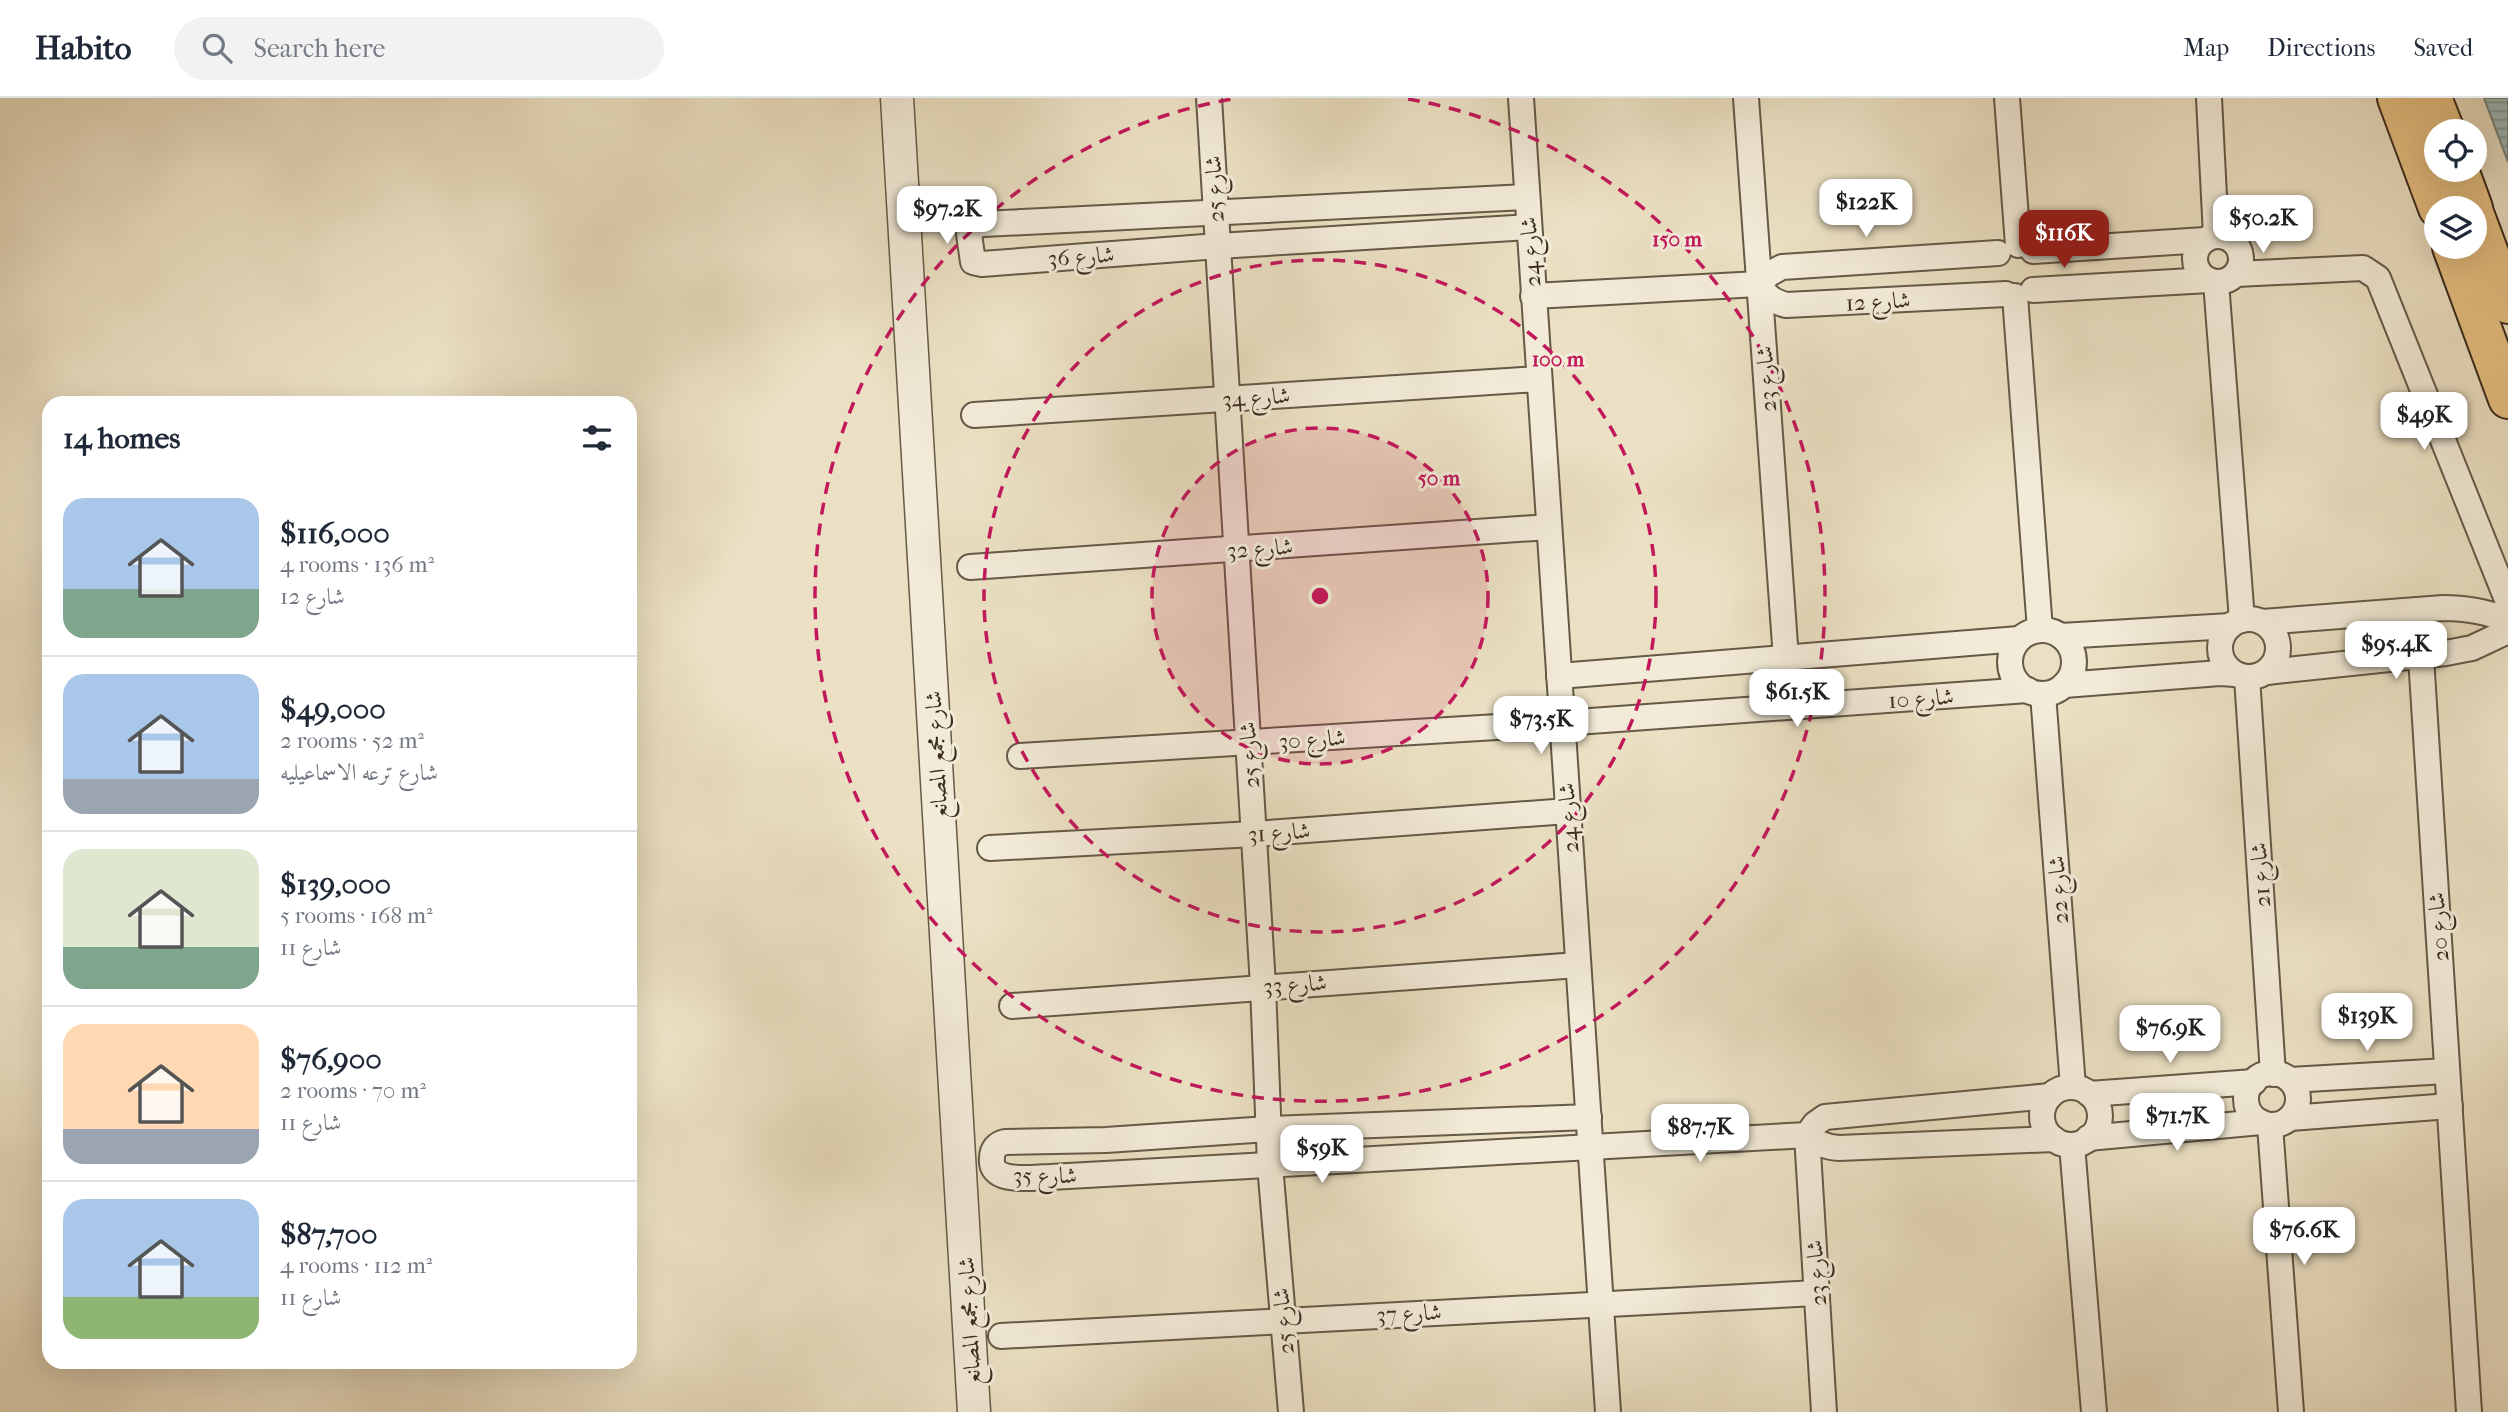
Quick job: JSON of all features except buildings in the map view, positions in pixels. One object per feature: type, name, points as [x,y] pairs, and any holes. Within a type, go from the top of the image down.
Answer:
[{"type":"main road","points":[[2397,98],[2434,196]]},
{"type":"main road","points":[[2432,98],[2440,119]]},
{"type":"main road","points":[[2487,247],[2508,304]]},
{"type":"main road","points":[[2456,259],[2508,399]]},
{"type":"street","name":"شارع مجمع المصانع","points":[[897,98],[974,1412]]},
{"type":"street","name":"شارع 25","points":[[1209,98],[1263,986],[1270,1165],[1291,1412]]},
{"type":"street","name":"شارع 24","points":[[1521,98],[1608,1412]]},
{"type":"street","name":"شارع 23","points":[[1746,98],[1786,659]]},
{"type":"street","points":[[2007,98],[2016,250]]},
{"type":"street","points":[[2209,98],[2210,238]]},
{"type":"street","name":"شارع 36","points":[[1527,197],[983,224],[976,225],[969,234],[971,258],[973,262],[982,264],[1529,227]]},
{"type":"street","points":[[2220,279],[2197,270],[2195,261],[2199,246],[2210,238],[2225,237],[2238,248],[2241,257],[2220,279],[2245,623]]},
{"type":"street","name":"شارع 12","points":[[1533,296],[1759,284],[1782,267],[2210,238]]},
{"type":"street","points":[[2016,250],[2041,266],[2038,283],[2018,293],[1998,288],[1993,280],[1992,261],[2016,250]]},
{"type":"street","name":"شارع 12","points":[[1759,284],[1774,302],[1786,305],[2018,293],[2363,268],[2371,271],[2382,286],[2508,602]]},
{"type":"street","points":[[2018,293],[2040,635]]},
{"type":"street","name":"شارع 34","points":[[974,415],[1539,379]]},
{"type":"street","name":"شارع 32","points":[[970,567],[1549,527]]},
{"type":"street","points":[[1559,676],[1786,659],[2040,635],[2418,610],[2469,608],[2494,614],[2508,621]]},
{"type":"street","name":"شارع 20","points":[[2418,610],[2469,1412]]},
{"type":"street","points":[[2245,623],[2271,630],[2277,640],[2278,652],[2274,663],[2250,674],[2227,667],[2221,657],[2223,635],[2245,623]]},
{"type":"street","name":"شارع 10","points":[[1562,723],[2045,690],[2220,673],[2250,674],[2472,648],[2508,631]]},
{"type":"street","points":[[2040,635],[2069,644],[2073,654],[2074,666],[2045,690],[2018,683],[2012,673],[2010,661],[2013,649],[2040,635]]},
{"type":"street","name":"شارع 21","points":[[2250,674],[2272,1079]]},
{"type":"street","name":"شارع 22","points":[[2045,690],[2081,1091]]},
{"type":"street","name":"شارع 30","points":[[1020,756],[1562,723]]},
{"type":"street","name":"شارع 31","points":[[990,848],[1254,834],[1568,811]]},
{"type":"street","name":"شارع 33","points":[[1013,1006],[1578,965]]},
{"type":"street","points":[[2071,1141],[2043,1123],[2044,1104],[2061,1089],[2081,1091],[2448,1071]]},
{"type":"street","points":[[2272,1079],[2298,1095],[2295,1111],[2274,1122],[2253,1117],[2248,1108],[2249,1090],[2272,1079]]},
{"type":"street","points":[[2071,1141],[2099,1122],[2096,1102],[2081,1091]]},
{"type":"street","points":[[2050,1096],[1825,1117],[1815,1124],[1807,1135],[1817,1143],[1839,1148],[2071,1141],[2450,1105]]},
{"type":"street","name":"شارع 35","points":[[1588,1117],[1268,1129],[1107,1140],[1005,1142],[999,1143],[992,1157],[992,1166],[996,1173],[1003,1176],[1050,1177],[1807,1135]]},
{"type":"street","points":[[2274,1122],[2291,1412]]},
{"type":"street","name":"شارع 23","points":[[1807,1135],[1824,1412]]},
{"type":"street","points":[[2071,1141],[2094,1412]]},
{"type":"street","name":"شارع 37","points":[[1001,1336],[1818,1293]]},
{"type":"water","points":[[2484,98],[2508,98],[2508,162]]}]
